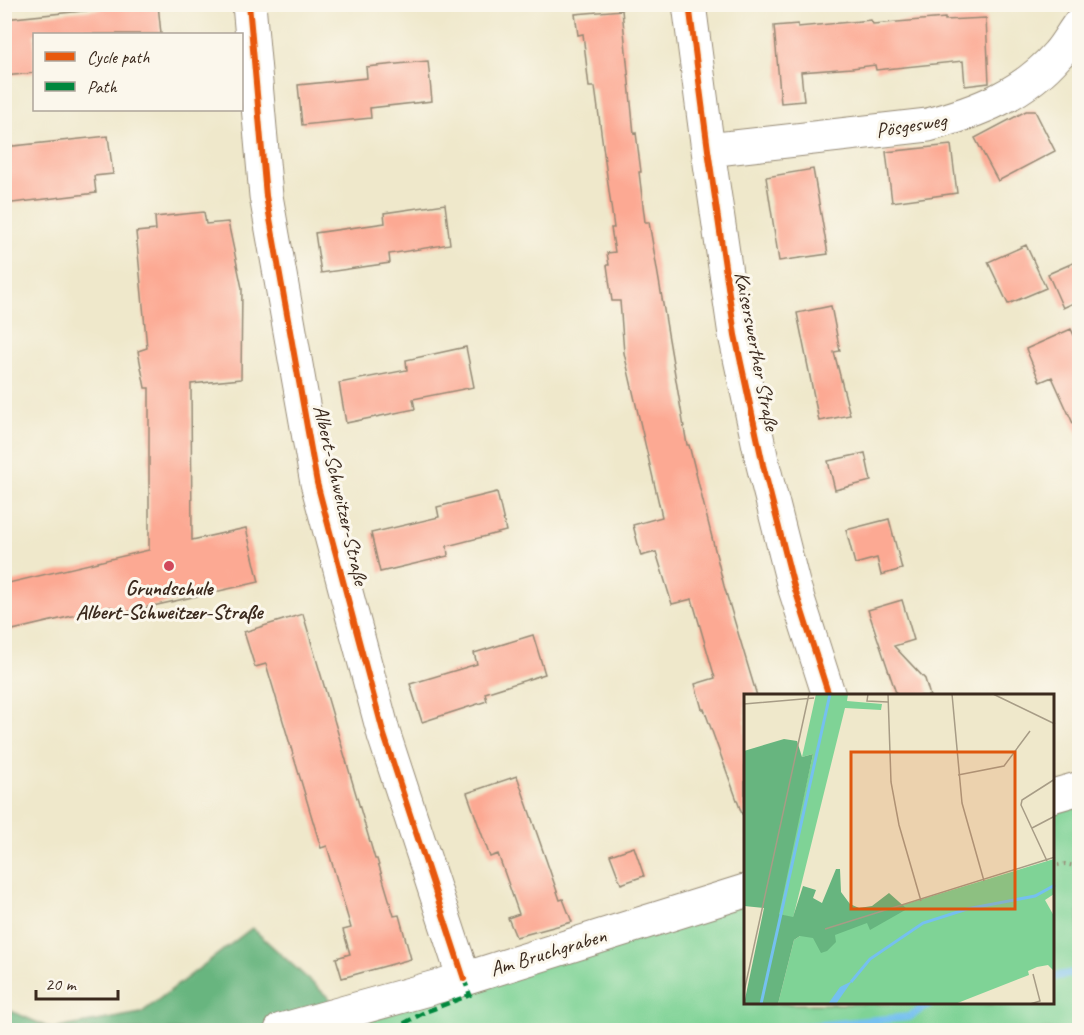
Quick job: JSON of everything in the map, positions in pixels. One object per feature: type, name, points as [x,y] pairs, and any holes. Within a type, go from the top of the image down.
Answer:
[{"type":"street","name":"Albert-Schweitzer-Straße","points":[[249,4],[266,196],[317,483],[384,735],[464,979]]},
{"type":"street","name":"Kaiserswerther Straße","points":[[689,4],[735,335],[763,465],[793,583],[828,694]]},
{"type":"street","name":"Pösgesweg","points":[[708,150],[928,125],[963,116],[1013,93],[1032,78],[1058,54],[1080,23]]},
{"type":"street","points":[[1054,796],[1080,788]]},
{"type":"street","name":"Am Bruchgraben","points":[[281,1030],[464,979],[744,891]]},
{"type":"path","points":[[1054,866],[1065,864],[1080,867]]},
{"type":"green space","points":[[1079,805],[1079,1030],[322,1030],[744,904],[744,1005],[1054,1005],[1054,813]]},
{"type":"green space","points":[[252,928],[364,1030],[5,1030],[4,1008],[52,1029],[141,1013]]},
{"type":"building","points":[[101,4],[158,4],[161,33],[33,33],[33,73],[4,76],[4,19],[102,9]]},
{"type":"building","points":[[622,10],[645,222],[649,222],[687,445],[689,445],[724,586],[756,694],[744,694],[744,814],[742,814],[704,709],[702,709],[695,684],[715,678],[692,599],[672,604],[656,552],[641,556],[633,525],[662,517],[624,353],[620,301],[612,301],[607,253],[615,252],[611,228],[614,228],[595,87],[589,87],[583,34],[578,35],[575,14]]},
{"type":"building","points":[[945,18],[945,20],[986,18],[989,83],[965,86],[963,61],[876,70],[875,65],[801,72],[804,101],[781,103],[774,26],[798,24],[798,27],[871,20],[873,24]]},
{"type":"building","points":[[428,61],[432,101],[370,108],[371,118],[302,125],[298,85],[367,78],[366,67]]},
{"type":"building","points":[[1026,111],[1035,111],[1055,151],[998,181],[975,138]]},
{"type":"building","points":[[108,136],[113,174],[94,176],[96,193],[4,204],[4,147]]},
{"type":"building","points":[[951,145],[957,193],[892,202],[886,152]]},
{"type":"building","points":[[813,169],[828,254],[779,261],[766,177]]},
{"type":"building","points":[[445,204],[450,244],[389,254],[390,263],[321,273],[315,233],[385,223],[384,213]]},
{"type":"building","points":[[204,212],[206,224],[228,222],[242,288],[241,379],[191,384],[192,540],[246,528],[259,582],[113,615],[111,607],[4,632],[4,584],[149,550],[149,388],[145,388],[138,351],[147,348],[136,232],[156,230],[155,217]]},
{"type":"building","points":[[1026,245],[1046,288],[1008,304],[988,262]]},
{"type":"building","points":[[1080,260],[1080,300],[1063,308],[1048,274]]},
{"type":"building","points":[[831,306],[840,351],[834,352],[850,415],[819,421],[797,313]]},
{"type":"building","points":[[1071,329],[1080,348],[1080,439],[1052,377],[1040,382],[1026,349]]},
{"type":"building","points":[[466,347],[474,387],[413,399],[415,409],[346,423],[339,383],[407,370],[406,360]]},
{"type":"building","points":[[865,453],[871,481],[835,490],[828,461]]},
{"type":"building","points":[[497,492],[506,531],[447,546],[448,556],[380,572],[371,533],[439,517],[437,507]]},
{"type":"building","points":[[889,519],[902,569],[881,575],[877,558],[855,564],[846,530]]},
{"type":"building","points":[[902,600],[914,640],[894,646],[925,679],[929,694],[896,694],[868,610]]},
{"type":"building","points":[[303,614],[375,859],[377,859],[394,916],[399,915],[411,959],[342,978],[336,958],[350,954],[343,930],[351,928],[327,846],[321,848],[266,664],[255,667],[244,632]]},
{"type":"building","points":[[533,635],[545,674],[485,693],[487,701],[422,722],[410,684],[477,664],[474,653]]},
{"type":"building","points":[[517,776],[560,900],[563,899],[572,922],[516,937],[508,918],[519,914],[498,854],[490,857],[467,793]]},
{"type":"building","points":[[634,847],[644,876],[621,884],[610,855]]},
{"type":"waterway","points":[[1054,977],[1080,972]]},
{"type":"waterway","points":[[772,1030],[909,1017],[927,1005]]},
{"type":"marked path","points":[[392,1030],[425,1012],[470,995],[464,979]]},
{"type":"cycle path","points":[[249,4],[266,196],[317,483],[384,735],[464,979]]},
{"type":"cycle path","points":[[689,4],[735,335],[763,465],[793,583],[828,694]]},
{"type":"place","name":"Grundschule Albert-Schweitzer-Straße","points":[[169,566]]}]
